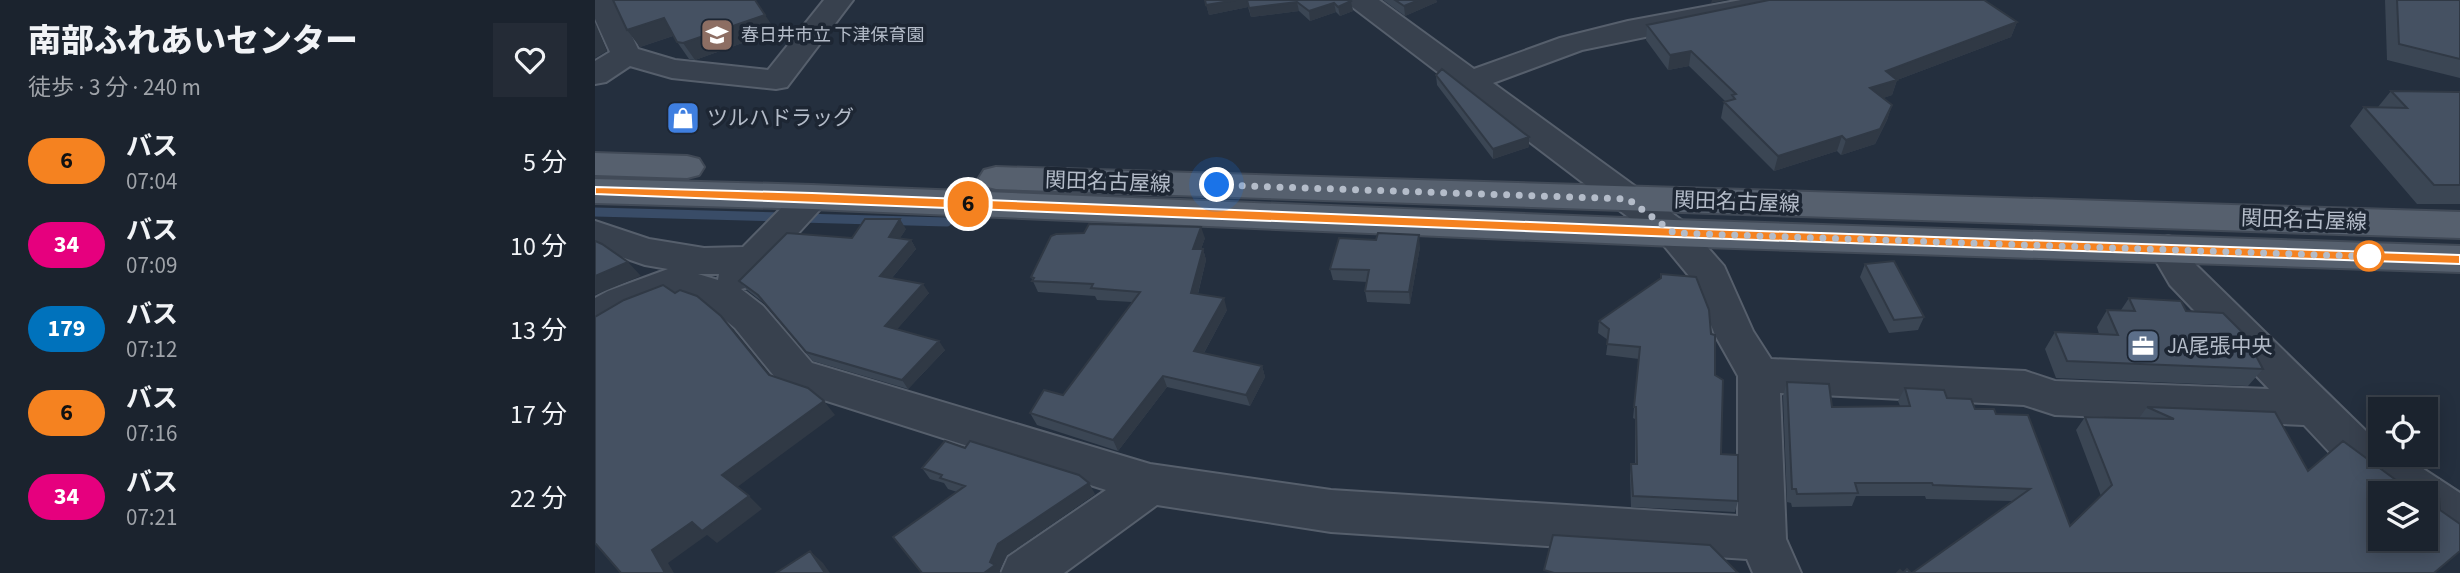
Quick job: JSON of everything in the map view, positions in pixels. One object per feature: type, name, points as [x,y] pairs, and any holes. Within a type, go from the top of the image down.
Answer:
[{"type":"main road","name":"関田名古屋線","points":[[597,186],[1628,199],[2460,225]]},
{"type":"main road","name":"関田名古屋線","points":[[597,186],[1674,233],[2460,260]]},
{"type":"street","points":[[601,0],[626,55]]},
{"type":"street","points":[[595,75],[626,55],[672,68],[776,80],[839,0]]},
{"type":"street","points":[[595,234],[645,252],[701,278],[749,317],[798,375],[1150,484],[1331,510],[1770,556],[1759,375],[1735,335],[1711,276],[1674,233],[1361,0]]},
{"type":"street","points":[[1471,81],[1571,44],[1628,30],[1786,0]]},
{"type":"street","points":[[595,317],[632,296],[701,278],[753,260],[812,197]]},
{"type":"street","points":[[2168,249],[2183,275],[2351,444],[2405,481]]},
{"type":"street","points":[[1759,375],[2025,388],[2055,398],[2315,408]]},
{"type":"street","points":[[1025,573],[1150,484]]},
{"type":"street","points":[[2438,504],[2460,519]]},
{"type":"building","points":[[613,0],[755,0],[765,15],[683,43],[677,42],[664,18],[627,30]]},
{"type":"building","points":[[1205,0],[1236,0],[1206,5]]},
{"type":"building","points":[[1247,0],[1351,1],[1338,7],[1334,3],[1309,11],[1297,2],[1249,8]]},
{"type":"building","points":[[1395,0],[1419,0],[1404,6]]},
{"type":"building","points":[[1769,0],[1984,0],[2017,22],[1886,71],[1897,80],[1870,88],[1892,105],[1880,129],[1846,140],[1842,136],[1778,156],[1724,102],[1735,99],[1732,95],[1736,94],[1691,51],[1670,55],[1647,25]]},
{"type":"building","points":[[2397,0],[2460,0],[2460,59],[2399,44]]},
{"type":"building","points":[[1442,69],[1529,137],[1493,149],[1436,75]]},
{"type":"building","points":[[2391,91],[2460,92],[2460,185],[2434,185],[2364,107],[2407,108]]},
{"type":"building","points":[[865,219],[900,219],[889,237],[911,240],[880,276],[923,284],[885,326],[939,341],[902,380],[806,352],[758,295],[739,281],[787,233],[852,238]]},
{"type":"building","points":[[1089,224],[1201,227],[1193,249],[1203,249],[1191,293],[1224,298],[1194,351],[1262,366],[1246,395],[1163,376],[1113,440],[1030,413],[1044,390],[1063,395],[1140,292],[1091,288],[1093,284],[1032,281],[1034,278],[1031,277],[1051,236],[1084,233]]},
{"type":"building","points":[[1378,233],[1419,235],[1409,292],[1365,291],[1369,270],[1330,269],[1339,238],[1376,240]]},
{"type":"building","points":[[595,241],[602,244],[628,262],[595,276]]},
{"type":"building","points":[[1894,261],[1924,317],[1894,320],[1865,264]]},
{"type":"building","points":[[1661,274],[1696,277],[1709,310],[1711,334],[1715,335],[1715,375],[1723,380],[1721,454],[1738,455],[1738,501],[1633,496],[1631,464],[1637,464],[1634,407],[1640,347],[1607,344],[1609,329],[1599,321],[1661,278]]},
{"type":"building","points":[[663,285],[675,293],[680,290],[697,296],[721,316],[769,375],[808,388],[824,401],[722,475],[749,496],[702,531],[692,522],[652,550],[665,573],[621,573],[595,543],[595,317],[624,300]]},
{"type":"building","points":[[2129,298],[2181,301],[2186,311],[2223,313],[2245,335],[2263,369],[2067,361],[2055,332],[2118,335],[2107,310],[2135,311]]},
{"type":"building","points":[[1787,382],[1829,384],[1832,407],[1910,406],[1905,388],[1944,390],[1947,398],[1971,399],[1975,409],[1994,409],[1996,414],[2028,415],[2070,526],[2112,485],[2085,417],[2174,419],[2147,407],[2275,412],[2308,471],[2343,441],[2368,459],[2368,467],[2378,467],[2397,481],[2368,481],[2368,551],[2438,551],[2438,495],[2440,510],[2460,524],[2460,551],[2434,573],[1912,573],[2030,489],[1932,483],[1855,483],[1858,493],[1797,494],[1796,489],[1792,489]]},
{"type":"building","points":[[945,441],[965,448],[970,441],[1079,475],[1089,483],[998,544],[990,562],[995,565],[984,573],[922,573],[893,537],[965,486],[940,478],[942,475],[922,468]]},
{"type":"building","points":[[1553,535],[1710,545],[1738,573],[1554,573],[1544,570]]},
{"type":"building","points":[[810,551],[825,573],[776,573]]},
{"type":"waterway","points":[[595,212],[785,217]]},
{"type":"waterway","points":[[801,218],[947,222]]},
{"type":"bus line","name":"6","points":[[595,191],[2460,260]]},
{"type":"place","name":"春日井市立 下津保育園","points":[[717,35]]},
{"type":"place","name":"ツルハドラッグ","points":[[683,118]]},
{"type":"place","name":"JA尾張中央","points":[[2143,346]]},
{"type":"route","points":[[1217,185],[1628,199],[1674,233],[2381,257],[2369,256]]}]
